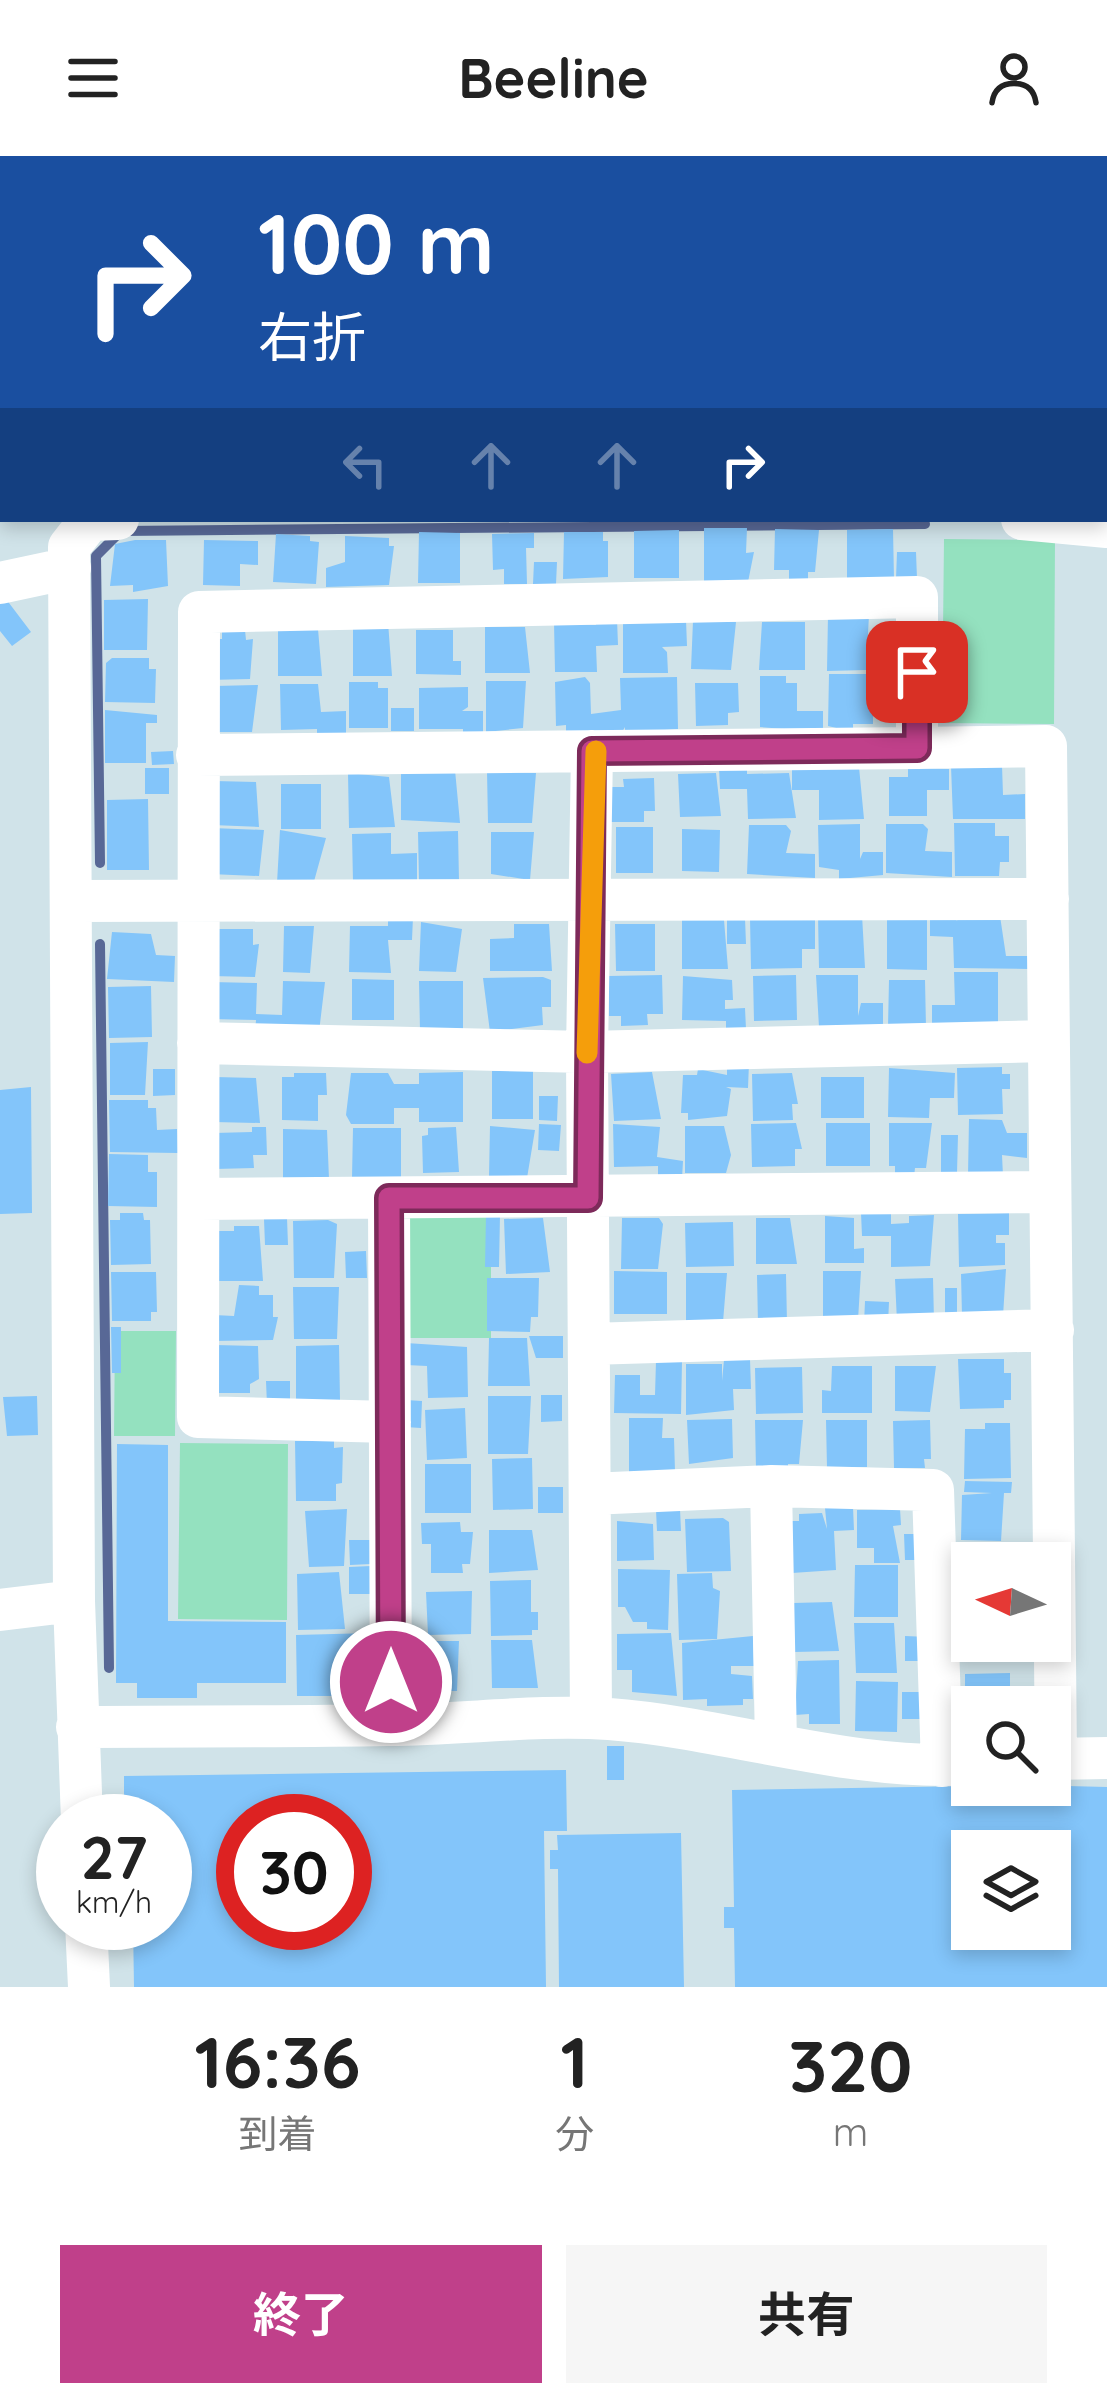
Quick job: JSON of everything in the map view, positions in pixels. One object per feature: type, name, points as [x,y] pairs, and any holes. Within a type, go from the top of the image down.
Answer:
[{"type":"street","points":[[81,1794],[74,1600],[69,547],[88,522]]},
{"type":"street","points":[[1054,522],[1107,527]]},
{"type":"street","points":[[0,583],[70,568]]},
{"type":"street","points":[[390,1422],[199,1417],[199,612],[917,596],[917,748]]},
{"type":"street","points":[[197,754],[1046,746],[1053,1686]]},
{"type":"street","points":[[591,1718],[587,1052],[592,751]]},
{"type":"street","points":[[73,901],[1048,899]]},
{"type":"street","points":[[198,1043],[587,1052],[1048,1041]]},
{"type":"street","points":[[200,1199],[1048,1192]]},
{"type":"street","points":[[389,1198],[391,1726]]},
{"type":"street","points":[[589,1344],[1053,1330]]},
{"type":"street","points":[[590,1494],[771,1486],[933,1490],[951,1696]]},
{"type":"street","points":[[771,1486],[776,1744]]},
{"type":"street","points":[[0,1610],[74,1600]]},
{"type":"street","points":[[77,1726],[391,1726],[591,1718],[671,1724],[776,1744],[951,1764]]},
{"type":"street","points":[[1071,1759],[1107,1758]]},
{"type":"street","points":[[87,1950],[89,1987]]},
{"type":"green space","points":[[944,539],[1055,540],[1054,724],[942,723]]},
{"type":"green space","points":[[491,1211],[491,1338],[405,1338],[404,1212]]},
{"type":"green space","points":[[115,1331],[176,1331],[175,1436],[114,1436]]},
{"type":"green space","points":[[180,1443],[288,1444],[287,1620],[178,1619]]},
{"type":"building","points":[[704,528],[747,528],[746,553],[754,552],[748,582],[704,583]]},
{"type":"building","points":[[775,529],[819,530],[815,572],[808,572],[808,580],[789,580],[789,570],[774,570]]},
{"type":"building","points":[[893,529],[894,580],[847,580],[847,530]]},
{"type":"building","points":[[679,530],[679,578],[634,578],[634,531]]},
{"type":"building","points":[[419,532],[460,533],[460,583],[418,583]]},
{"type":"building","points":[[564,532],[603,532],[603,541],[608,541],[608,577],[563,579]]},
{"type":"building","points":[[534,533],[534,548],[526,548],[527,584],[504,584],[504,569],[493,570],[492,534]]},
{"type":"building","points":[[276,534],[310,536],[310,541],[319,542],[316,584],[273,582]]},
{"type":"building","points":[[345,536],[389,538],[389,546],[394,546],[389,585],[326,587],[326,568],[345,562]]},
{"type":"building","points":[[166,540],[168,586],[133,592],[133,585],[110,586],[115,544]]},
{"type":"building","points":[[204,540],[258,541],[258,565],[240,564],[240,586],[203,585]]},
{"type":"building","points":[[897,552],[916,552],[917,579],[896,579]]},
{"type":"building","points":[[534,562],[557,562],[556,584],[533,584]]},
{"type":"building","points":[[6,599],[31,632],[12,646],[0,631],[0,604]]},
{"type":"building","points":[[148,599],[147,650],[104,650],[104,600]]},
{"type":"building","points":[[828,615],[869,615],[866,670],[827,671]]},
{"type":"building","points":[[595,619],[617,619],[618,645],[596,646],[597,672],[555,672],[554,622],[596,625]]},
{"type":"building","points":[[623,620],[686,620],[687,646],[662,647],[667,652],[668,673],[623,673]]},
{"type":"building","points":[[693,621],[736,622],[731,670],[691,669]]},
{"type":"building","points":[[353,622],[388,622],[392,676],[353,676]]},
{"type":"building","points":[[762,622],[805,622],[805,670],[759,670]]},
{"type":"building","points":[[485,627],[525,627],[530,673],[485,673]]},
{"type":"building","points":[[278,629],[318,629],[322,676],[278,676]]},
{"type":"building","points":[[222,630],[245,630],[246,640],[253,639],[250,679],[208,680],[207,639],[222,639]]},
{"type":"building","points":[[416,630],[453,630],[453,661],[461,661],[461,675],[416,674]]},
{"type":"building","points":[[112,658],[149,658],[149,669],[156,669],[155,703],[105,702],[106,663]]},
{"type":"building","points":[[829,674],[873,674],[873,724],[853,724],[853,732],[828,726]]},
{"type":"building","points":[[760,676],[786,676],[786,683],[797,683],[797,711],[823,711],[823,732],[760,727]]},
{"type":"building","points":[[585,677],[590,683],[591,714],[621,710],[620,678],[677,677],[678,729],[625,733],[625,727],[621,734],[566,735],[566,725],[556,726],[555,682]]},
{"type":"building","points":[[486,681],[526,681],[523,728],[486,732]]},
{"type":"building","points":[[349,682],[378,682],[378,688],[388,688],[388,728],[349,728]]},
{"type":"building","points":[[695,683],[738,683],[739,712],[728,713],[728,725],[696,726]]},
{"type":"building","points":[[280,684],[318,684],[321,712],[346,711],[346,737],[317,737],[317,729],[281,730]]},
{"type":"building","points":[[258,685],[252,732],[215,732],[215,686]]},
{"type":"building","points":[[468,687],[468,707],[462,711],[483,711],[483,736],[463,736],[463,729],[419,729],[419,688]]},
{"type":"building","points":[[391,708],[414,708],[414,731],[391,731]]},
{"type":"building","points":[[105,710],[157,715],[157,723],[146,723],[146,763],[105,763]]},
{"type":"building","points":[[173,751],[174,764],[152,765],[151,752]]},
{"type":"building","points":[[1002,765],[1003,795],[1025,794],[1025,819],[953,819],[951,766]]},
{"type":"building","points":[[747,766],[747,774],[789,773],[796,818],[748,819],[747,789],[720,789],[719,767]]},
{"type":"building","points":[[792,767],[859,767],[864,819],[819,820],[819,790],[792,790]]},
{"type":"building","points":[[908,767],[949,769],[949,790],[927,790],[927,816],[889,816],[889,777],[908,777]]},
{"type":"building","points":[[145,768],[169,768],[169,794],[145,794]]},
{"type":"building","points":[[455,770],[460,823],[401,820],[401,773]]},
{"type":"building","points":[[487,771],[536,773],[532,823],[488,823]]},
{"type":"building","points":[[348,773],[389,777],[395,827],[349,828]]},
{"type":"building","points":[[716,773],[721,816],[680,817],[678,774]]},
{"type":"building","points":[[654,778],[655,811],[644,811],[644,822],[609,822],[609,787],[624,787],[623,779]]},
{"type":"building","points":[[214,781],[256,782],[259,827],[212,825]]},
{"type":"building","points":[[281,784],[321,784],[321,829],[281,829]]},
{"type":"building","points":[[148,799],[149,870],[107,870],[107,800]]},
{"type":"building","points":[[954,823],[995,823],[995,836],[1009,836],[1009,862],[1000,862],[999,876],[955,876]]},
{"type":"building","points":[[860,824],[860,859],[863,852],[883,852],[883,875],[839,879],[839,870],[819,867],[818,825]]},
{"type":"building","points":[[886,824],[923,824],[928,829],[925,851],[952,852],[952,877],[886,873]]},
{"type":"building","points":[[749,825],[786,825],[791,831],[786,853],[815,854],[815,878],[747,874]]},
{"type":"building","points":[[616,827],[653,827],[653,873],[616,873]]},
{"type":"building","points":[[212,828],[264,830],[259,876],[210,874]]},
{"type":"building","points":[[682,829],[720,830],[719,872],[682,871]]},
{"type":"building","points":[[280,830],[326,838],[313,885],[277,883]]},
{"type":"building","points":[[458,831],[459,881],[419,881],[418,832]]},
{"type":"building","points":[[491,832],[534,832],[530,880],[491,874]]},
{"type":"building","points":[[391,833],[391,854],[417,853],[417,881],[353,882],[352,834]]},
{"type":"building","points":[[930,913],[953,913],[957,921],[958,916],[1000,916],[1006,956],[1029,956],[1029,969],[954,968],[953,937],[930,936]]},
{"type":"building","points":[[818,915],[862,915],[865,968],[819,968]]},
{"type":"building","points":[[388,917],[413,917],[412,940],[388,940],[391,973],[349,972],[350,926],[388,926]]},
{"type":"building","points":[[815,917],[815,949],[802,949],[802,968],[751,969],[750,918]]},
{"type":"building","points":[[727,918],[745,918],[746,944],[727,944]]},
{"type":"building","points":[[887,918],[927,920],[927,970],[887,969]]},
{"type":"building","points":[[682,920],[724,920],[728,969],[682,969]]},
{"type":"building","points":[[421,922],[462,929],[456,972],[419,971]]},
{"type":"building","points":[[514,924],[549,924],[552,971],[490,971],[490,939],[514,938]]},
{"type":"building","points":[[615,924],[655,924],[655,971],[616,971]]},
{"type":"building","points":[[284,926],[314,926],[310,973],[283,972]]},
{"type":"building","points":[[218,929],[253,929],[253,945],[259,944],[255,977],[211,976]]},
{"type":"building","points":[[112,932],[151,934],[156,955],[175,956],[174,982],[107,979]]},
{"type":"building","points":[[954,972],[998,972],[998,1024],[932,1027],[932,1005],[955,1005]]},
{"type":"building","points":[[662,975],[663,1014],[647,1014],[648,1025],[621,1026],[621,1016],[609,1016],[609,976]]},
{"type":"building","points":[[796,975],[797,1020],[754,1021],[753,976]]},
{"type":"building","points":[[816,975],[858,975],[858,1016],[861,1003],[883,1003],[883,1029],[819,1027]]},
{"type":"building","points":[[683,976],[732,980],[733,1000],[725,1000],[725,1009],[745,1008],[746,1029],[726,1030],[726,1021],[682,1020]]},
{"type":"building","points":[[483,978],[551,980],[551,1007],[542,1007],[543,1025],[490,1032]]},
{"type":"building","points":[[352,979],[394,980],[394,1020],[352,1020]]},
{"type":"building","points":[[889,980],[925,980],[926,1027],[888,1027]]},
{"type":"building","points":[[283,981],[325,982],[319,1032],[255,1033],[256,1020],[210,1019],[211,982],[257,983],[256,1014],[282,1015]]},
{"type":"building","points":[[419,981],[463,981],[463,1030],[420,1031]]},
{"type":"building","points":[[151,986],[152,1037],[109,1038],[108,987]]},
{"type":"building","points":[[148,1042],[145,1095],[110,1095],[110,1043]]},
{"type":"building","points":[[727,1062],[749,1063],[748,1088],[726,1087],[731,1089],[727,1116],[688,1120],[688,1113],[681,1113],[683,1075],[697,1075],[698,1069],[727,1075]]},
{"type":"building","points":[[1002,1067],[1002,1074],[1010,1074],[1010,1089],[1002,1089],[1003,1114],[958,1115],[957,1068]]},
{"type":"building","points":[[889,1068],[955,1073],[954,1098],[930,1098],[929,1118],[888,1117]]},
{"type":"building","points":[[153,1069],[175,1069],[175,1095],[153,1096]]},
{"type":"building","points":[[533,1070],[533,1119],[492,1119],[492,1071]]},
{"type":"building","points":[[463,1072],[463,1122],[419,1122],[419,1108],[394,1108],[394,1124],[351,1124],[346,1115],[351,1073],[388,1073],[394,1084],[419,1084],[419,1073]]},
{"type":"building","points":[[652,1072],[661,1119],[614,1121],[611,1074]]},
{"type":"building","points":[[294,1073],[326,1073],[327,1095],[318,1095],[318,1121],[282,1120],[282,1077],[294,1077]]},
{"type":"building","points":[[792,1073],[798,1104],[792,1104],[793,1120],[753,1121],[752,1074]]},
{"type":"building","points":[[215,1077],[256,1078],[260,1123],[214,1122]]},
{"type":"building","points":[[821,1077],[864,1077],[864,1118],[821,1118]]},
{"type":"building","points":[[31,1087],[32,1213],[0,1214],[0,1090]]},
{"type":"building","points":[[539,1096],[558,1096],[557,1121],[539,1120]]},
{"type":"building","points":[[109,1100],[148,1100],[148,1108],[156,1108],[157,1130],[177,1129],[178,1153],[110,1152]]},
{"type":"building","points":[[969,1119],[1002,1120],[1007,1133],[1027,1133],[1027,1158],[1002,1155],[1003,1176],[968,1175]]},
{"type":"building","points":[[796,1123],[802,1149],[795,1149],[795,1166],[752,1167],[751,1124]]},
{"type":"building","points":[[826,1123],[870,1123],[870,1166],[826,1166]]},
{"type":"building","points":[[889,1123],[932,1123],[926,1168],[915,1168],[914,1177],[895,1177],[895,1166],[889,1166]]},
{"type":"building","points":[[539,1124],[561,1125],[559,1151],[538,1150]]},
{"type":"building","points":[[613,1124],[660,1127],[657,1157],[683,1161],[682,1179],[658,1179],[658,1166],[614,1167]]},
{"type":"building","points":[[490,1126],[535,1130],[527,1178],[489,1177]]},
{"type":"building","points":[[685,1126],[724,1126],[731,1155],[726,1173],[685,1173]]},
{"type":"building","points":[[252,1127],[266,1127],[267,1155],[253,1155],[254,1168],[215,1169],[214,1133],[252,1132]]},
{"type":"building","points":[[456,1127],[459,1172],[423,1173],[422,1136],[428,1135],[428,1128]]},
{"type":"building","points":[[353,1128],[401,1128],[401,1179],[352,1178]]},
{"type":"building","points":[[283,1129],[327,1130],[329,1179],[283,1178]]},
{"type":"building","points":[[941,1135],[958,1135],[957,1173],[941,1172]]},
{"type":"building","points":[[109,1154],[148,1155],[148,1172],[157,1172],[157,1207],[108,1206]]},
{"type":"building","points":[[891,1212],[891,1224],[909,1223],[909,1216],[934,1215],[930,1266],[891,1267],[891,1236],[862,1236],[861,1213]]},
{"type":"building","points":[[120,1213],[143,1213],[144,1220],[150,1220],[151,1264],[111,1265],[110,1220],[120,1220]]},
{"type":"building","points":[[1009,1213],[1009,1235],[996,1235],[996,1243],[1005,1243],[1005,1265],[959,1267],[958,1214]]},
{"type":"building","points":[[486,1215],[500,1215],[499,1267],[485,1267]]},
{"type":"building","points":[[825,1216],[854,1218],[854,1249],[864,1248],[864,1263],[825,1263]]},
{"type":"building","points":[[287,1218],[288,1245],[265,1245],[264,1219]]},
{"type":"building","points":[[543,1218],[550,1272],[506,1274],[504,1219]]},
{"type":"building","points":[[622,1218],[659,1218],[663,1224],[658,1269],[621,1269]]},
{"type":"building","points":[[756,1218],[790,1218],[797,1264],[756,1264]]},
{"type":"building","points":[[293,1221],[337,1224],[334,1278],[294,1278]]},
{"type":"building","points":[[733,1222],[734,1266],[686,1267],[685,1223]]},
{"type":"building","points":[[234,1226],[259,1226],[263,1281],[218,1281],[217,1231],[234,1231]]},
{"type":"building","points":[[366,1251],[367,1278],[346,1278],[345,1252]]},
{"type":"building","points":[[1006,1269],[1003,1316],[962,1316],[961,1274]]},
{"type":"building","points":[[614,1271],[667,1272],[667,1314],[614,1314]]},
{"type":"building","points":[[823,1271],[861,1271],[858,1320],[823,1321]]},
{"type":"building","points":[[111,1272],[156,1272],[157,1312],[151,1312],[151,1321],[112,1321]]},
{"type":"building","points":[[686,1273],[727,1273],[723,1322],[686,1322]]},
{"type":"building","points":[[786,1274],[787,1324],[758,1325],[757,1275]]},
{"type":"building","points":[[487,1278],[539,1278],[538,1317],[531,1317],[530,1332],[487,1331]]},
{"type":"building","points":[[933,1278],[934,1321],[897,1322],[895,1279]]},
{"type":"building","points":[[239,1285],[259,1286],[259,1295],[273,1295],[273,1317],[278,1317],[273,1340],[214,1341],[214,1315],[234,1316]]},
{"type":"building","points":[[293,1287],[339,1287],[337,1339],[294,1339]]},
{"type":"building","points":[[945,1288],[957,1288],[957,1322],[945,1323]]},
{"type":"building","points":[[865,1301],[889,1302],[888,1324],[864,1324]]},
{"type":"building","points":[[111,1327],[121,1327],[121,1373],[112,1373]]},
{"type":"building","points":[[529,1336],[563,1336],[563,1358],[536,1358]]},
{"type":"building","points":[[489,1338],[527,1338],[530,1386],[488,1386]]},
{"type":"building","points":[[406,1343],[467,1347],[468,1397],[428,1398],[427,1366],[406,1365]]},
{"type":"building","points":[[215,1345],[258,1346],[259,1379],[250,1384],[250,1393],[215,1393]]},
{"type":"building","points":[[339,1345],[340,1400],[296,1400],[296,1346]]},
{"type":"building","points":[[750,1359],[751,1389],[733,1389],[734,1410],[686,1415],[686,1364],[722,1364],[722,1381],[724,1360]]},
{"type":"building","points":[[958,1359],[1004,1359],[1004,1373],[1011,1373],[1011,1400],[1004,1400],[1004,1408],[960,1409]]},
{"type":"building","points":[[656,1361],[682,1361],[681,1414],[614,1413],[615,1375],[640,1375],[640,1395],[655,1395]]},
{"type":"building","points":[[832,1366],[872,1366],[872,1413],[822,1413],[822,1390],[831,1391]]},
{"type":"building","points":[[895,1366],[936,1366],[930,1412],[895,1411]]},
{"type":"building","points":[[802,1367],[803,1413],[756,1414],[755,1368]]},
{"type":"building","points":[[266,1381],[290,1381],[290,1405],[267,1405]]},
{"type":"building","points":[[541,1395],[562,1395],[562,1421],[541,1422]]},
{"type":"building","points":[[37,1396],[38,1435],[7,1436],[3,1397]]},
{"type":"building","points":[[488,1396],[531,1396],[528,1454],[488,1454]]},
{"type":"building","points":[[406,1400],[422,1401],[421,1428],[405,1427]]},
{"type":"building","points":[[465,1408],[467,1458],[427,1460],[425,1410]]},
{"type":"building","points":[[629,1418],[663,1418],[662,1438],[674,1438],[675,1471],[629,1472]]},
{"type":"building","points":[[732,1419],[733,1458],[689,1464],[687,1420]]},
{"type":"building","points":[[755,1420],[803,1420],[799,1464],[788,1464],[788,1470],[756,1470]]},
{"type":"building","points":[[826,1420],[867,1420],[867,1467],[827,1468]]},
{"type":"building","points":[[930,1420],[931,1459],[924,1459],[925,1468],[894,1468],[893,1421]]},
{"type":"building","points":[[985,1423],[1010,1423],[1011,1478],[964,1479],[965,1429],[985,1429]]},
{"type":"building","points":[[295,1441],[334,1441],[334,1448],[343,1447],[342,1483],[336,1484],[336,1501],[296,1501]]},
{"type":"building","points":[[117,1444],[168,1445],[168,1621],[286,1622],[286,1683],[197,1683],[197,1698],[137,1698],[137,1683],[116,1683]]},
{"type":"building","points":[[532,1458],[533,1509],[493,1510],[492,1459]]},
{"type":"building","points":[[425,1464],[471,1464],[471,1513],[425,1513]]},
{"type":"building","points":[[965,1481],[1012,1482],[1011,1493],[1004,1493],[1001,1541],[961,1540],[962,1495],[992,1493],[964,1492]]},
{"type":"building","points":[[538,1487],[563,1487],[563,1513],[538,1513]]},
{"type":"building","points":[[853,1507],[854,1530],[834,1531],[836,1570],[792,1573],[789,1521],[799,1521],[799,1514],[822,1513],[827,1529],[825,1508]]},
{"type":"building","points":[[347,1509],[344,1566],[309,1567],[305,1511]]},
{"type":"building","points":[[680,1509],[681,1531],[657,1531],[656,1510]]},
{"type":"building","points":[[900,1509],[901,1525],[893,1526],[900,1563],[874,1563],[874,1548],[857,1548],[857,1510]]},
{"type":"building","points":[[685,1519],[729,1522],[731,1571],[687,1572]]},
{"type":"building","points":[[617,1521],[653,1524],[654,1560],[617,1561]]},
{"type":"building","points":[[460,1522],[461,1532],[473,1532],[470,1564],[462,1564],[463,1573],[431,1573],[431,1544],[422,1544],[421,1523]]},
{"type":"building","points":[[489,1530],[532,1530],[538,1570],[489,1573]]},
{"type":"building","points":[[904,1534],[926,1534],[927,1560],[905,1560]]},
{"type":"building","points":[[349,1540],[371,1540],[371,1564],[350,1565]]},
{"type":"building","points":[[855,1565],[898,1565],[898,1617],[854,1617]]},
{"type":"building","points":[[371,1566],[371,1594],[349,1594],[349,1567]]},
{"type":"building","points":[[618,1569],[670,1570],[668,1630],[647,1629],[647,1622],[633,1622],[625,1607],[618,1607]]},
{"type":"building","points":[[339,1572],[345,1629],[298,1630],[297,1574]]},
{"type":"building","points":[[712,1573],[713,1588],[720,1591],[717,1639],[679,1640],[677,1574]]},
{"type":"building","points":[[531,1580],[531,1612],[538,1612],[538,1630],[532,1630],[532,1635],[491,1636],[490,1581]]},
{"type":"building","points":[[472,1591],[471,1634],[428,1635],[426,1592]]},
{"type":"building","points":[[832,1602],[839,1651],[794,1652],[793,1603]]},
{"type":"building","points":[[854,1623],[894,1623],[897,1673],[856,1673]]},
{"type":"building","points":[[372,1633],[372,1646],[354,1646],[354,1696],[297,1696],[296,1635]]},
{"type":"building","points":[[671,1633],[677,1696],[632,1692],[632,1670],[617,1670],[617,1634]]},
{"type":"building","points":[[753,1636],[754,1666],[731,1666],[731,1674],[752,1676],[753,1699],[743,1699],[743,1705],[707,1706],[707,1699],[683,1700],[682,1643]]},
{"type":"building","points":[[905,1636],[928,1637],[927,1661],[905,1661]]},
{"type":"building","points":[[491,1640],[532,1640],[538,1688],[492,1688]]},
{"type":"building","points":[[414,1641],[459,1641],[457,1691],[418,1691],[418,1674],[407,1674]]},
{"type":"building","points":[[839,1660],[840,1724],[809,1724],[809,1714],[795,1715],[798,1661]]},
{"type":"building","points":[[1010,1673],[1010,1686],[965,1686],[965,1674]]},
{"type":"building","points":[[856,1681],[898,1682],[897,1732],[855,1731]]},
{"type":"building","points":[[902,1692],[926,1692],[926,1719],[902,1719]]},
{"type":"building","points":[[607,1746],[624,1746],[624,1780],[607,1780]]},
{"type":"building","points":[[566,1770],[567,1831],[544,1831],[546,1987],[134,1987],[133,1950],[192,1950],[192,1794],[124,1794],[124,1776]]},
{"type":"building","points":[[951,1786],[951,1806],[1071,1806],[1071,1786],[1107,1787],[1107,1987],[735,1987],[734,1928],[724,1928],[724,1907],[734,1907],[732,1790]]},
{"type":"building","points":[[681,1833],[684,1987],[559,1987],[558,1869],[550,1869],[550,1850],[558,1850],[557,1835]]},
{"type":"waterway","points":[[100,863],[96,556],[121,531],[925,524]]},
{"type":"waterway","points":[[100,944],[109,1668]]},
{"type":"slow traffic","points":[[587,1053],[592,751],[596,751]]},
{"type":"route","points":[[391,1682],[389,1198],[588,1198],[592,751],[917,748],[917,672]]}]
